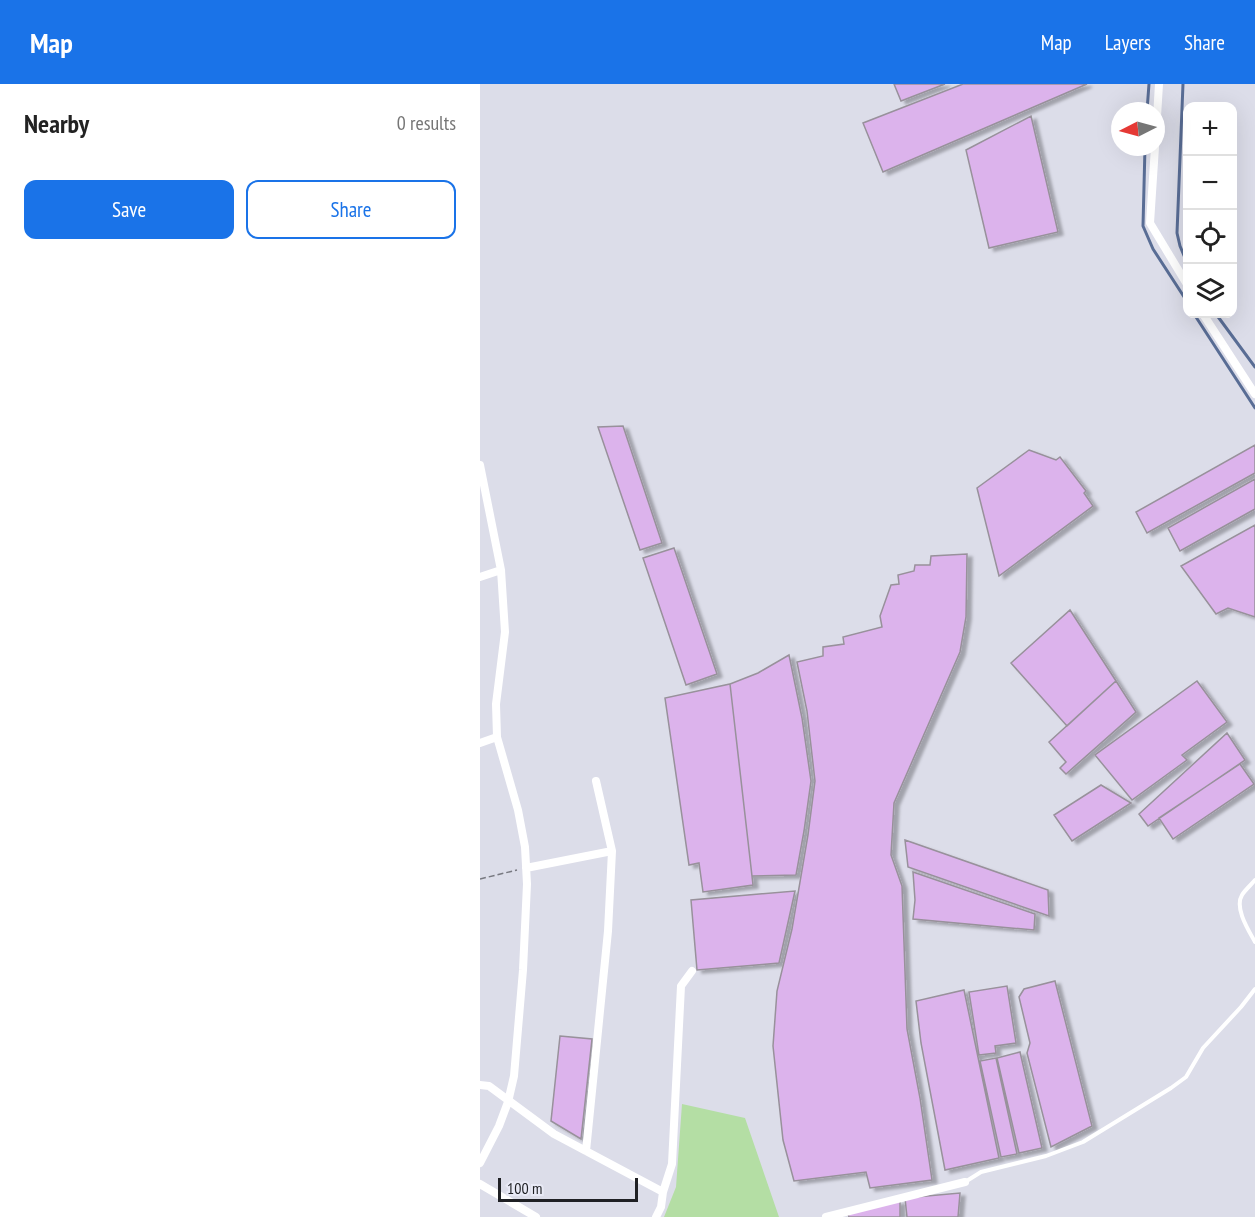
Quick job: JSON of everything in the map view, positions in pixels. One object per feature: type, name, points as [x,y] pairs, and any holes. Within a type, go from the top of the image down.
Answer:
[{"type":"street","points":[[1158,102],[1159,84]]},
{"type":"street","points":[[1154,156],[1150,223],[1183,278]]},
{"type":"street","points":[[1206,318],[1255,394]]},
{"type":"street","points":[[480,465],[501,570],[505,632],[496,704],[497,737],[518,810],[525,847],[527,884],[514,1076],[499,1126],[480,1163]]},
{"type":"street","points":[[480,577],[501,570]]},
{"type":"street","points":[[480,743],[497,737]]},
{"type":"street","points":[[586,1151],[608,931],[612,851],[596,782]]},
{"type":"street","points":[[526,868],[612,851]]},
{"type":"street","points":[[656,1217],[661,1207],[672,1164],[681,986],[692,971]]},
{"type":"street","points":[[480,1085],[489,1086],[554,1134],[663,1192]]},
{"type":"street","points":[[826,1217],[965,1182]]},
{"type":"street","points":[[480,1184],[536,1217]]},
{"type":"lane","points":[[1255,880],[1241,896],[1239,904],[1247,928],[1255,942]]},
{"type":"lane","points":[[965,1182],[981,1172],[1046,1156],[1083,1142],[1172,1088],[1185,1077],[1203,1048],[1255,989]]},
{"type":"path","points":[[480,879],[526,868]]},
{"type":"green space","points":[[682,1104],[745,1118],[779,1217],[664,1217],[676,1187]]},
{"type":"building","points":[[894,84],[945,84],[901,101]]},
{"type":"building","points":[[963,84],[1087,84],[883,172],[863,123]]},
{"type":"building","points":[[1031,116],[1058,232],[989,248],[966,150]]},
{"type":"building","points":[[623,426],[662,543],[640,550],[598,427]]},
{"type":"building","points":[[1255,445],[1255,473],[1147,533],[1136,512]]},
{"type":"building","points":[[1029,450],[1056,460],[1060,457],[1086,491],[1084,493],[1093,506],[999,576],[977,488]]},
{"type":"building","points":[[1255,479],[1255,509],[1180,551],[1168,528]]},
{"type":"building","points":[[1255,525],[1255,617],[1228,608],[1216,614],[1181,566]]},
{"type":"building","points":[[674,548],[717,674],[686,685],[643,558]]},
{"type":"building","points":[[967,554],[966,617],[960,652],[894,803],[891,855],[902,886],[907,1029],[932,1180],[870,1188],[866,1172],[794,1181],[783,1140],[773,1046],[777,991],[792,929],[815,781],[807,711],[797,662],[823,656],[823,647],[844,644],[843,637],[882,627],[880,616],[891,585],[899,584],[898,575],[914,571],[915,565],[930,565],[931,556]]},
{"type":"building","points":[[1070,610],[1116,681],[1067,726],[1011,663]]},
{"type":"building","points":[[789,655],[802,718],[811,781],[804,831],[796,875],[752,876],[730,684],[758,673]]},
{"type":"building","points":[[1116,681],[1136,712],[1066,774],[1060,768],[1066,762],[1049,742]]},
{"type":"building","points":[[1197,681],[1227,722],[1182,755],[1187,760],[1132,800],[1095,755]]},
{"type":"building","points":[[730,684],[753,885],[703,892],[699,863],[689,865],[665,698]]},
{"type":"building","points":[[1227,733],[1245,760],[1148,826],[1139,814]]},
{"type":"building","points":[[1240,764],[1254,784],[1173,839],[1159,818]]},
{"type":"building","points":[[1101,785],[1131,803],[1072,841],[1054,815]]},
{"type":"building","points":[[905,840],[1048,890],[1049,916],[908,867]]},
{"type":"building","points":[[913,872],[1035,914],[1034,930],[913,919],[915,900]]},
{"type":"building","points":[[795,891],[779,963],[697,970],[691,900]]},
{"type":"building","points":[[1055,981],[1092,1126],[1051,1147],[1027,1053],[1030,1043],[1019,997],[1024,989]]},
{"type":"building","points":[[1007,986],[1016,1043],[995,1046],[996,1053],[979,1055],[969,992]]},
{"type":"building","points":[[964,990],[999,1158],[945,1170],[921,1043],[916,1001]]},
{"type":"building","points":[[560,1036],[592,1039],[581,1139],[551,1121]]},
{"type":"building","points":[[1020,1052],[1042,1148],[1019,1153],[997,1058]]},
{"type":"building","points":[[996,1058],[1017,1154],[1001,1157],[980,1061]]},
{"type":"building","points":[[960,1193],[958,1217],[907,1217],[905,1198]]},
{"type":"building","points":[[900,1201],[900,1217],[849,1217],[848,1214]]},
{"type":"waterway","points":[[1148,102],[1149,84]]},
{"type":"waterway","points":[[1183,84],[1177,233],[1188,264]]},
{"type":"waterway","points":[[1145,156],[1143,226],[1153,249],[1183,295]]},
{"type":"waterway","points":[[1197,318],[1255,408]]},
{"type":"waterway","points":[[1219,318],[1255,367]]}]
